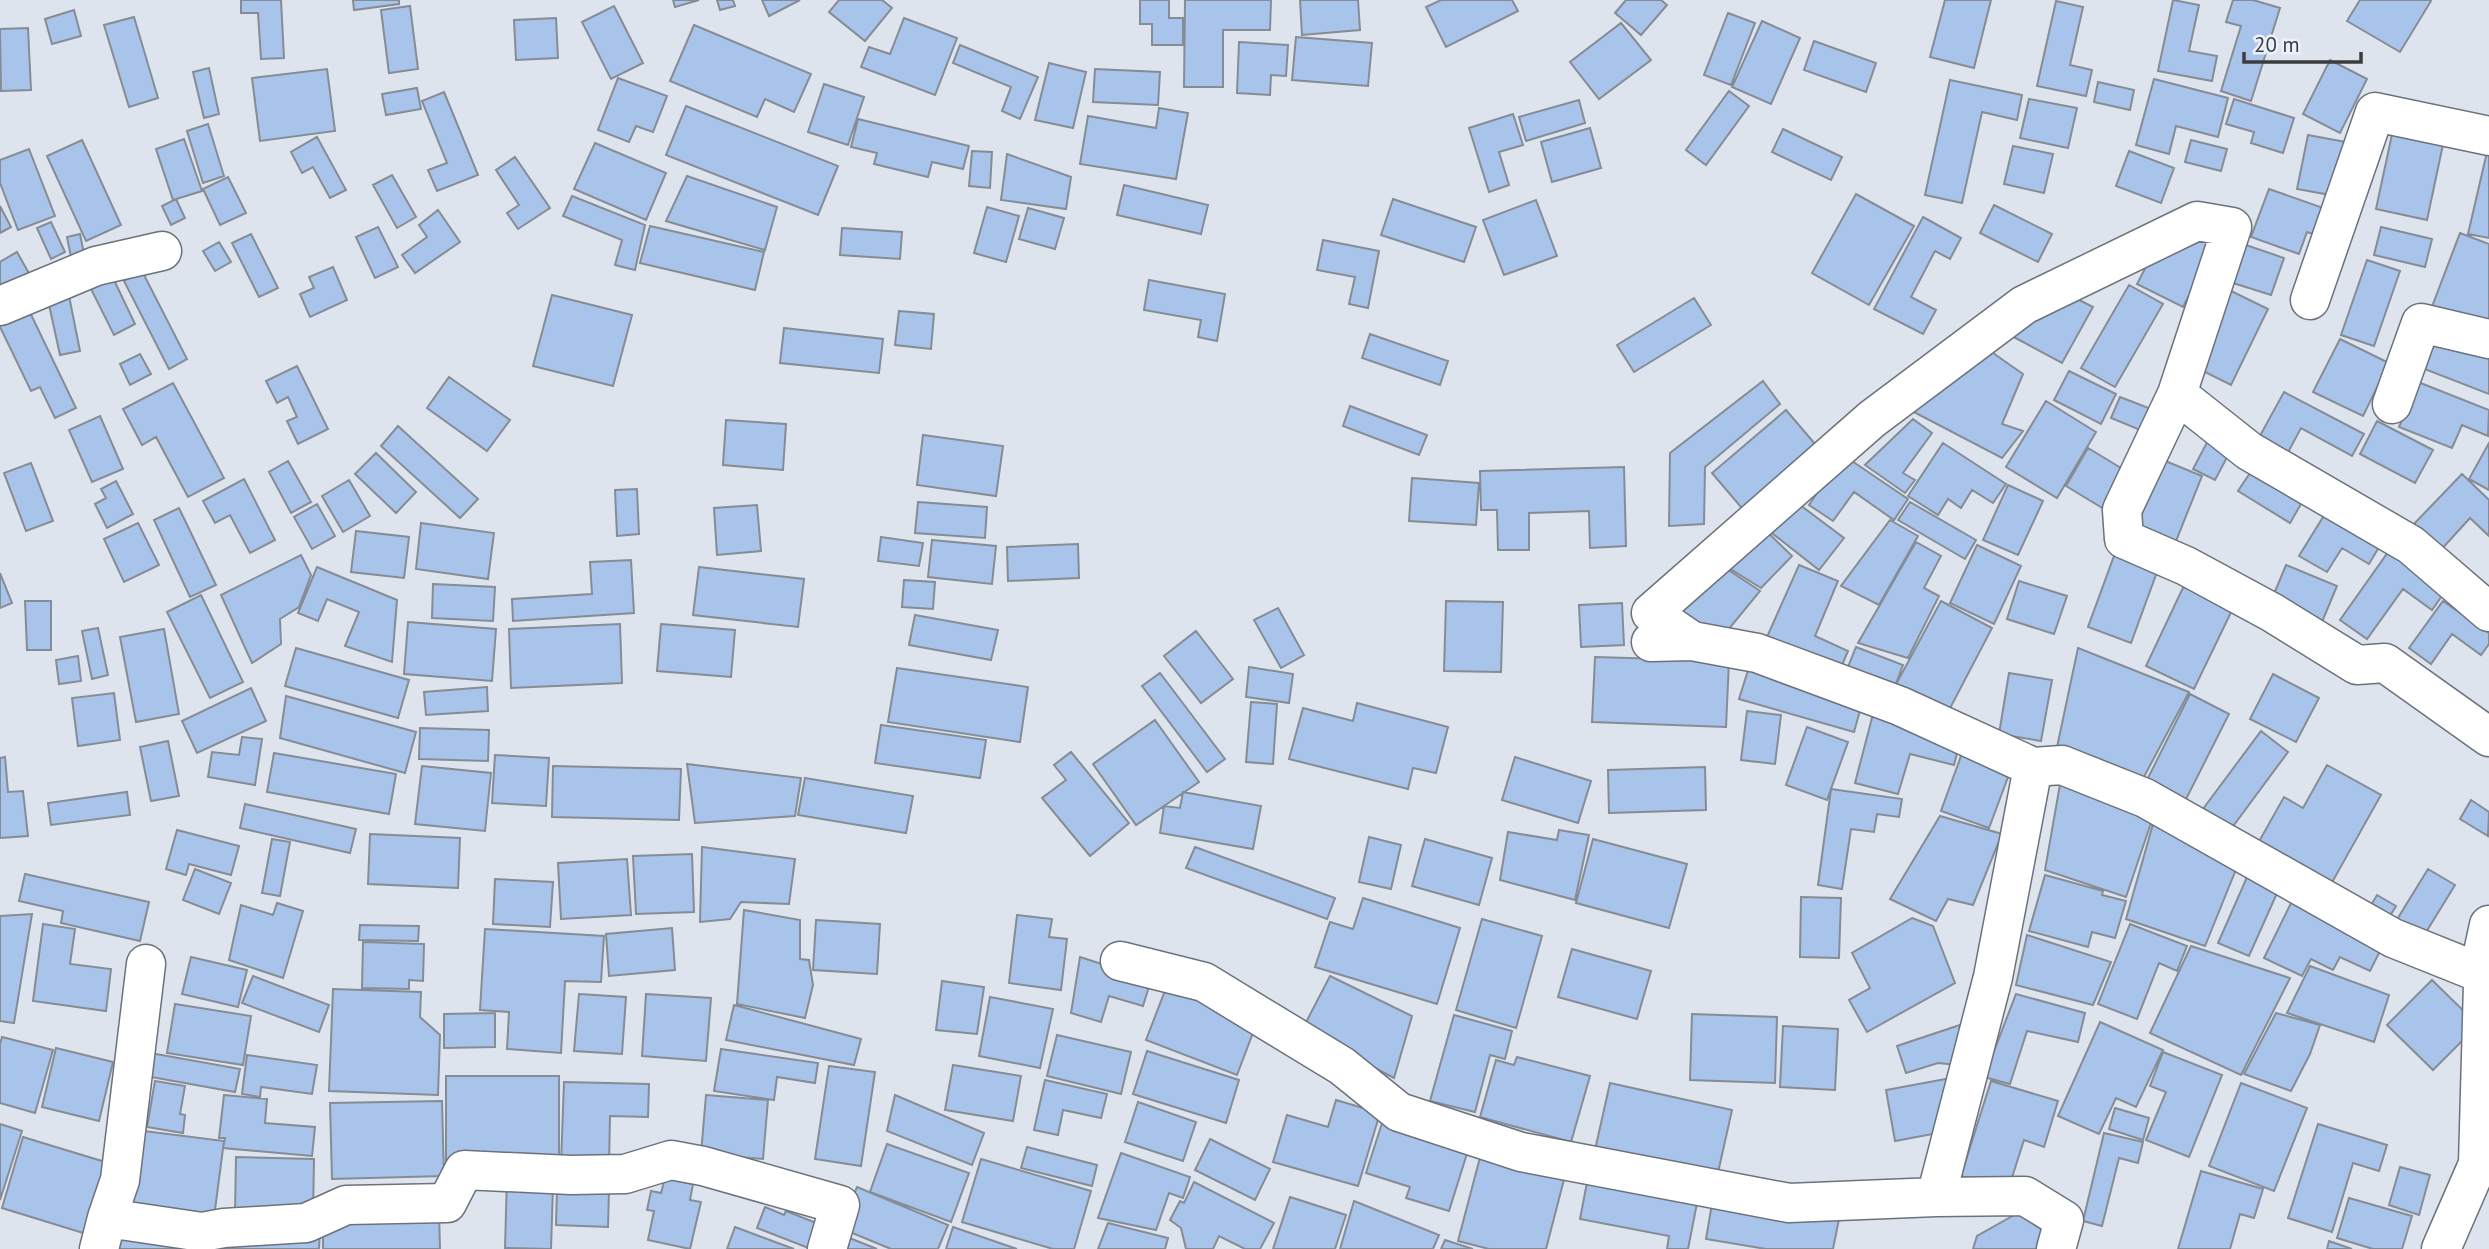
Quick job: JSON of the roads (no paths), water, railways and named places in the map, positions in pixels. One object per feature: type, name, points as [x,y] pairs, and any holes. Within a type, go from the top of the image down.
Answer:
[{"type":"street","points":[[2310,300],[2375,112],[2489,136]]},
{"type":"street","points":[[1692,642],[1651,612],[1872,419],[2024,305],[2197,221],[2232,227],[2177,394],[2122,510],[2124,539],[2186,566],[2273,613],[2357,665],[2385,663],[2489,737]]},
{"type":"street","points":[[0,306],[96,266],[162,251]]},
{"type":"street","points":[[2392,404],[2421,323],[2489,339]]},
{"type":"street","points":[[2177,394],[2249,451],[2412,545],[2489,612]]},
{"type":"street","points":[[1651,642],[1692,642],[1757,653],[1899,706],[2033,767],[2062,765],[2145,798],[2393,938],[2483,974]]},
{"type":"street","points":[[1936,1197],[1993,978],[2033,767]]},
{"type":"street","points":[[2441,1249],[2484,1175],[2483,974],[2484,948],[2489,925]]},
{"type":"street","points":[[1120,961],[1204,982],[1342,1066],[1399,1112],[1521,1152],[1789,1203],[2025,1196],[2064,1220],[2056,1249]]},
{"type":"street","points":[[146,964],[120,1180],[103,1233],[202,1232],[306,1223],[346,1205],[447,1203],[464,1170],[571,1175],[625,1174],[671,1160],[702,1166],[840,1205],[827,1249]]}]
